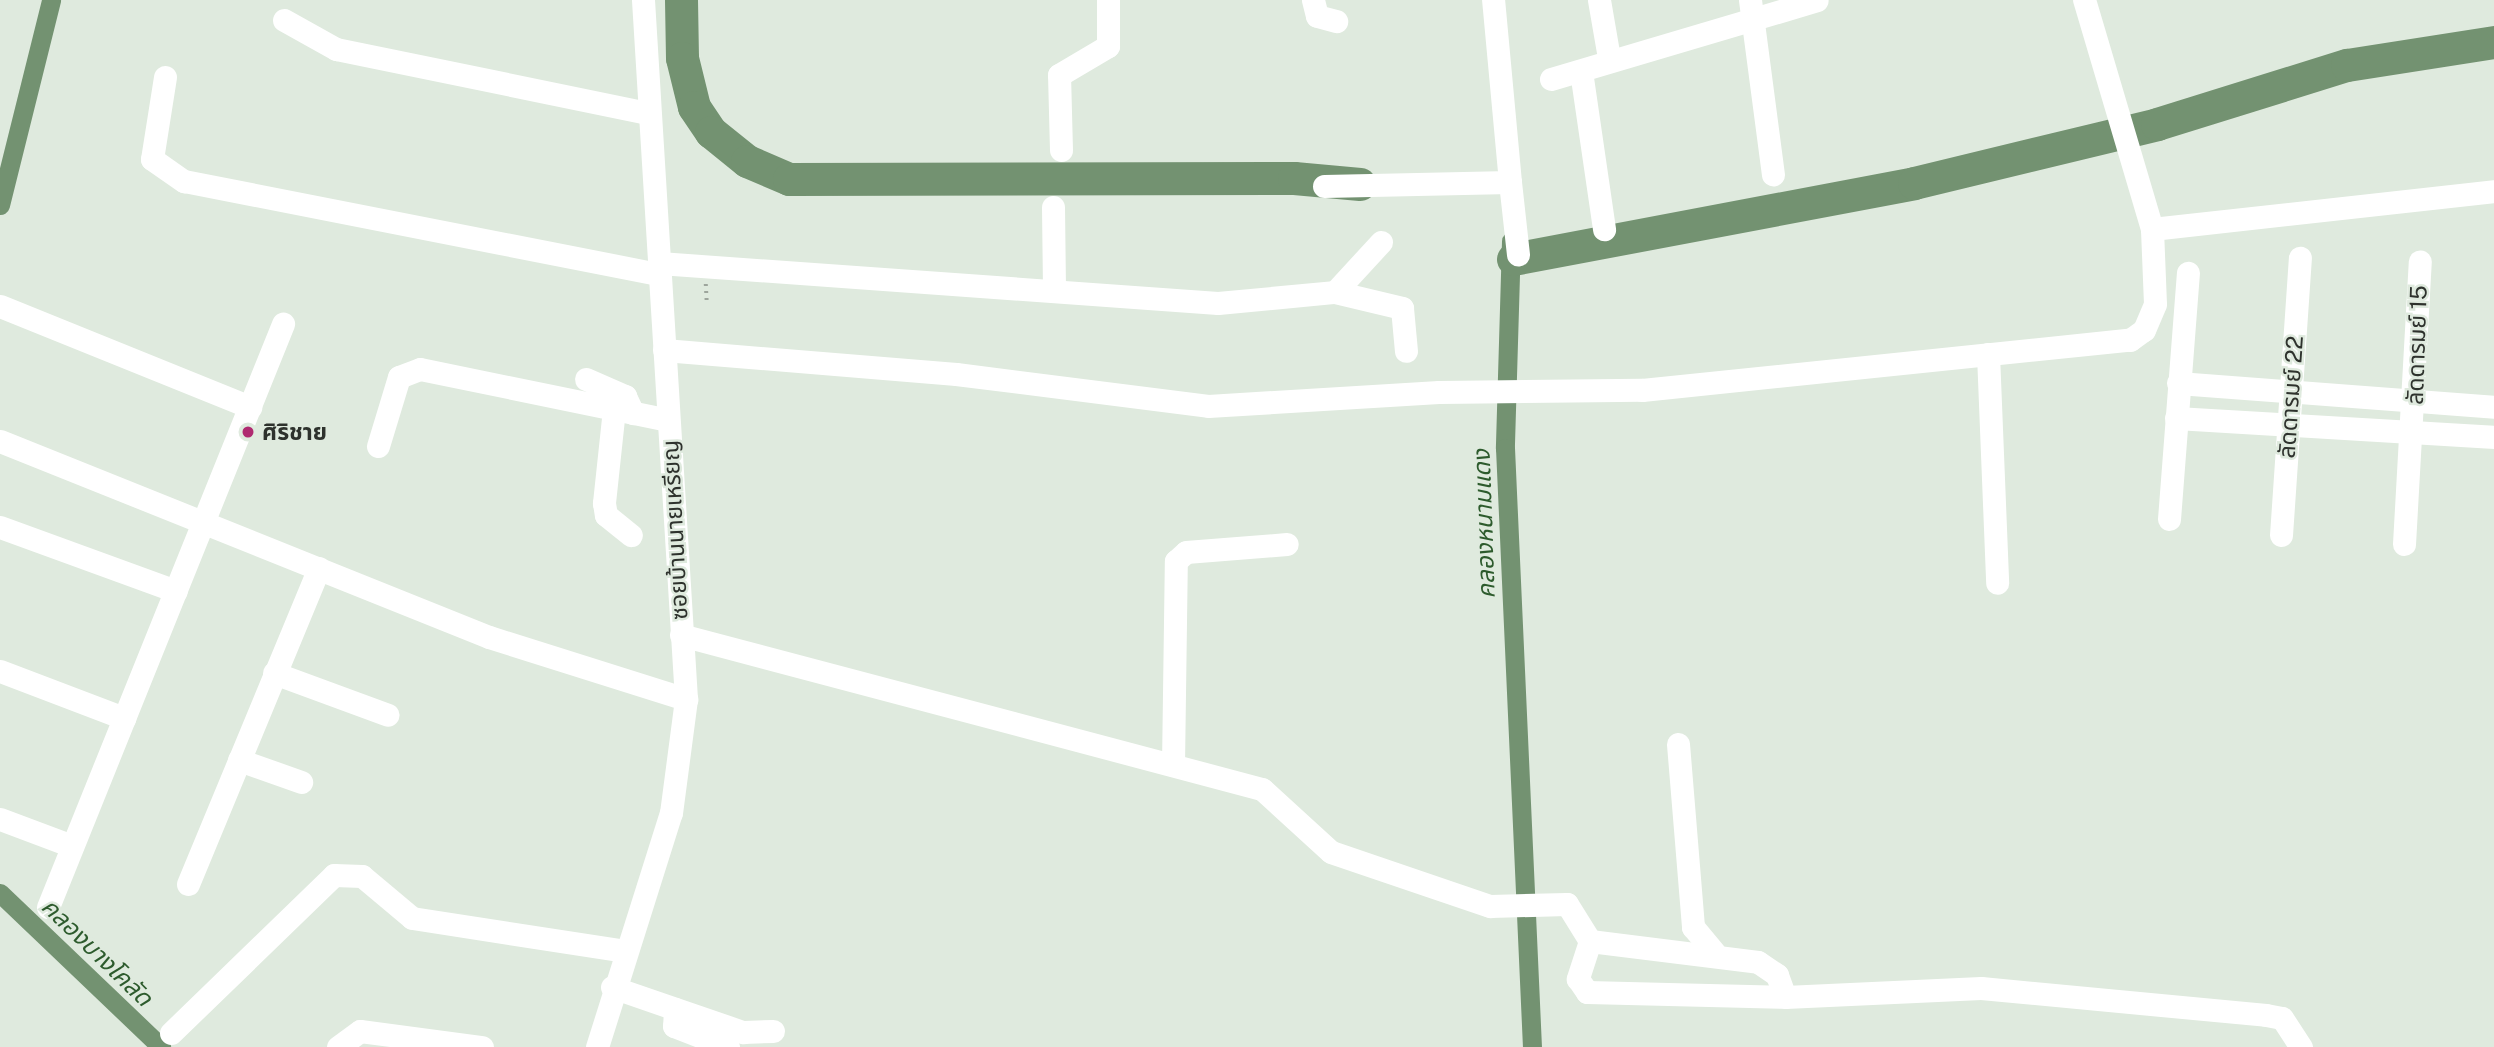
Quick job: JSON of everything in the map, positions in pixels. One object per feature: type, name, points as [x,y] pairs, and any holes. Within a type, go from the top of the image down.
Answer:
[{"type":"street","name":"ซอยบ้านนายเหรียญ","points":[[597,1047],[612,987],[626,951],[679,780],[686,699],[643,0]]},
{"type":"street","points":[[1062,150],[1059,75],[1108,46],[1108,0]]},
{"type":"street","points":[[1313,0],[1317,16],[1336,21]]},
{"type":"street","points":[[1493,0],[1501,182],[1518,255]]},
{"type":"street","points":[[1599,0],[1609,58]]},
{"type":"street","points":[[1550,79],[1581,71],[1609,58],[1751,8],[1817,0]]},
{"type":"street","points":[[664,350],[956,374],[1208,406],[1491,393],[1642,390],[2130,340],[2144,330],[2155,304],[2152,229],[2084,0]]},
{"type":"street","points":[[1751,8],[1773,174]]},
{"type":"street","points":[[284,20],[336,49],[649,113]]},
{"type":"street","points":[[1581,71],[1604,229]]},
{"type":"street","points":[[165,77],[152,159],[184,181],[659,269],[1054,288],[1218,303],[1335,292],[1402,308],[1406,351]]},
{"type":"street","points":[[1324,186],[1501,182]]},
{"type":"street","points":[[2152,229],[2494,191]]},
{"type":"street","points":[[1053,207],[1054,288]]},
{"type":"street","points":[[1335,292],[1381,242]]},
{"type":"street","name":"ลัดดารมย์ 22","points":[[2281,535],[2300,258]]},
{"type":"street","name":"ลัดดารมย์ 15","points":[[2404,544],[2416,399],[2420,261]]},
{"type":"street","points":[[2169,519],[2188,273]]},
{"type":"street","points":[[0,306],[250,407]]},
{"type":"street","points":[[48,907],[206,523],[283,324]]},
{"type":"street","points":[[1988,354],[1997,583]]},
{"type":"street","points":[[378,446],[399,377],[420,369],[668,420]]},
{"type":"street","points":[[586,379],[625,396],[606,515],[632,535]]},
{"type":"street","points":[[2178,383],[2494,407]]},
{"type":"street","points":[[2176,418],[2413,430],[2494,437]]},
{"type":"street","points":[[0,441],[489,637],[686,699]]},
{"type":"street","points":[[0,527],[176,591]]},
{"type":"street","points":[[1173,765],[1176,561],[1186,552],[1287,544]]},
{"type":"street","points":[[188,884],[319,568]]},
{"type":"street","points":[[681,635],[1173,765],[1275,795],[1331,852],[1508,909],[1548,901],[1567,904],[1590,941],[1578,979],[1587,992],[1785,997],[1981,988],[2266,1015],[2282,1018],[2301,1047]]},
{"type":"street","points":[[0,671],[124,718]]},
{"type":"street","points":[[274,673],[388,715]]},
{"type":"street","points":[[1678,744],[1693,928],[1714,951]]},
{"type":"street","points":[[239,760],[301,782]]},
{"type":"street","points":[[0,819],[72,846]]},
{"type":"street","points":[[171,1033],[334,875],[362,876],[412,918],[626,951]]},
{"type":"street","points":[[1590,941],[1714,951],[1758,962],[1777,975],[1785,997]]},
{"type":"street","points":[[612,987],[743,1032],[773,1031]]},
{"type":"street","points":[[675,1009],[674,1026],[728,1047]]},
{"type":"street","points":[[338,1047],[360,1031],[482,1047]]},
{"type":"waterway","name":"คลองบางโคลัด","points":[[0,205],[51,0]]},
{"type":"waterway","points":[[681,0],[682,58],[694,107],[711,132],[747,161],[789,179],[1294,178],[1360,184]]},
{"type":"waterway","points":[[1513,259],[1914,183],[2157,124],[2347,65],[2494,42]]},
{"type":"waterway","name":"คลองหนามแดง","points":[[1511,241],[1505,448],[1532,1047]]},
{"type":"waterway","name":"คลองบางโคลัด","points":[[0,893],[161,1047]]},
{"type":"place","name":"ศิริชาย","points":[[248,432]]}]
